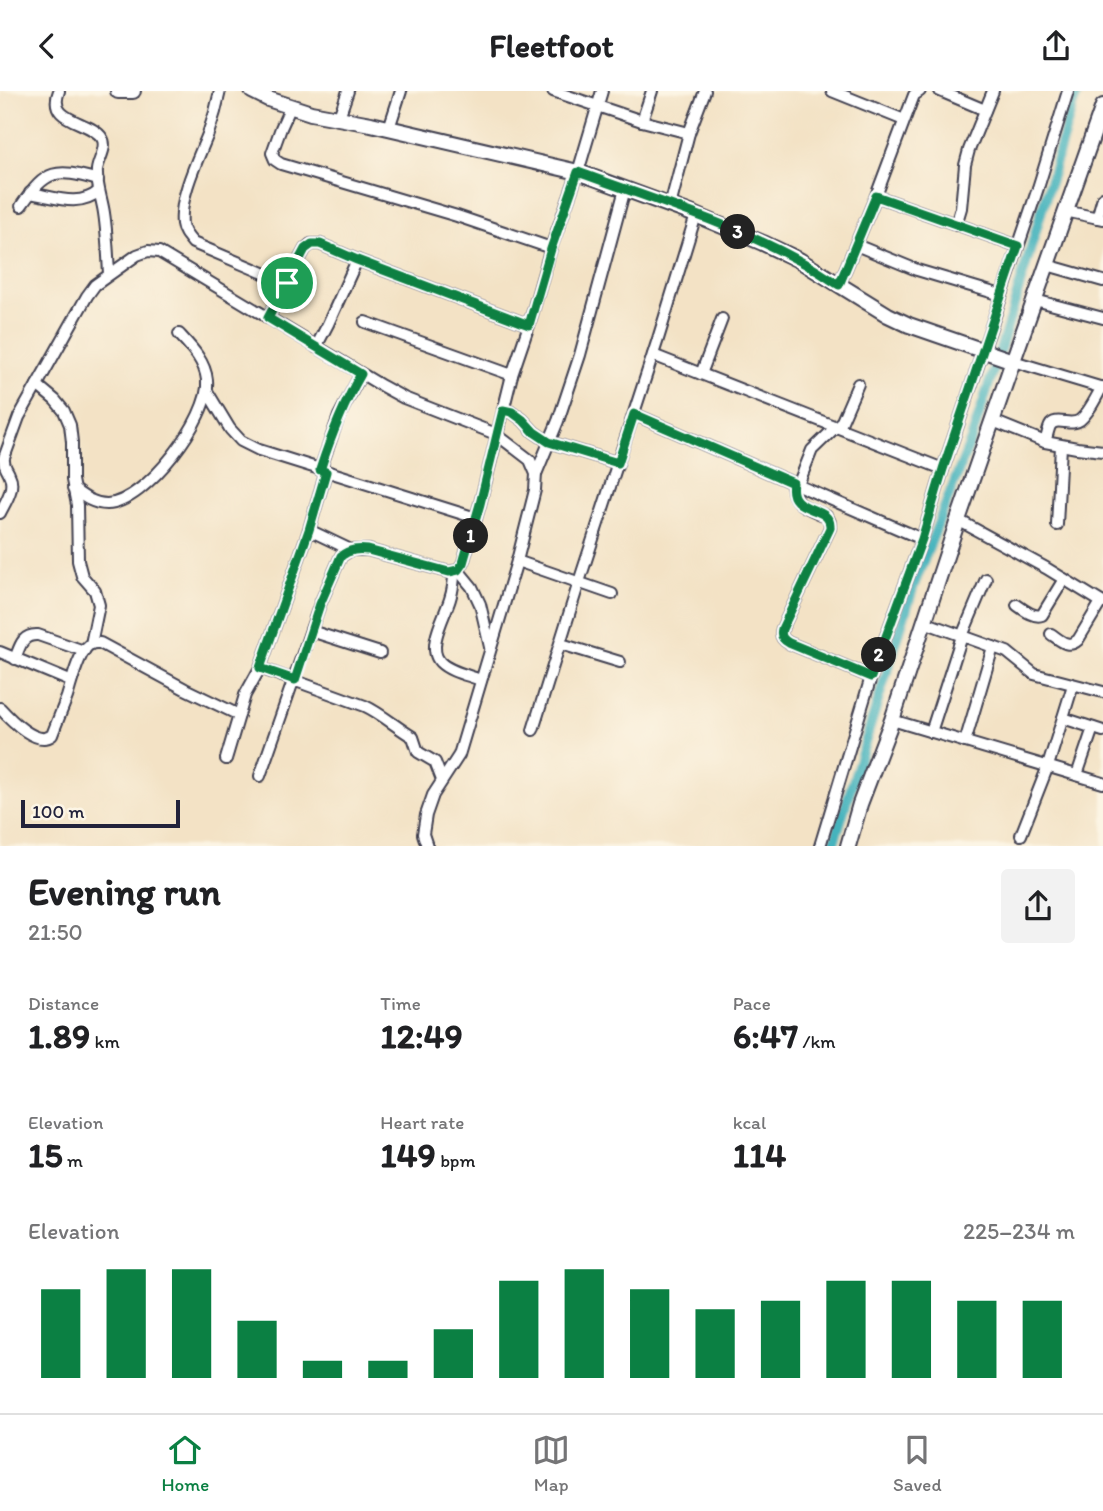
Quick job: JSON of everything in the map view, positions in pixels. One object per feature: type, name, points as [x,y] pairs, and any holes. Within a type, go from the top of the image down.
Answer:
[{"type":"street","points":[[59,91],[56,98],[60,111],[102,137],[104,142],[97,168],[109,274]]},
{"type":"street","points":[[118,91],[133,91]]},
{"type":"street","points":[[220,91],[209,132],[188,186],[181,226],[193,243],[287,283]]},
{"type":"street","points":[[252,91],[311,113],[389,128],[578,172],[696,215],[763,243],[799,260],[909,325],[984,352],[1102,387],[1080,419],[1073,423],[1054,421],[1045,442]]},
{"type":"street","points":[[339,117],[348,91]]},
{"type":"street","points":[[389,128],[401,91]]},
{"type":"street","points":[[553,91],[642,121],[689,133]]},
{"type":"street","points":[[481,680],[442,664],[435,650],[435,642],[450,599],[456,571],[463,563],[477,518],[512,375],[602,91]]},
{"type":"street","points":[[642,121],[652,91]]},
{"type":"street","points":[[670,206],[689,133],[705,91]]},
{"type":"street","points":[[832,91],[904,120]]},
{"type":"street","points":[[839,285],[914,95],[920,91]]},
{"type":"street","points":[[940,91],[985,110]]},
{"type":"street","points":[[956,225],[969,149],[993,91]]},
{"type":"street","points":[[820,846],[871,677],[922,539],[1068,91]]},
{"type":"street","points":[[291,106],[272,153],[275,160],[281,164],[457,216],[551,249]]},
{"type":"street","points":[[848,846],[860,804],[892,720],[993,421],[1010,360],[1065,211],[1099,132],[1103,106]]},
{"type":"street","points":[[21,206],[42,180],[51,175],[73,173],[99,185]]},
{"type":"street","points":[[30,193],[74,201],[84,200],[92,197],[99,185]]},
{"type":"street","points":[[426,846],[423,834],[426,815],[433,795],[459,755],[517,561],[535,490],[536,474],[580,355],[625,189]]},
{"type":"street","points":[[876,196],[1018,246]]},
{"type":"street","points":[[1065,211],[1100,218],[1103,197]]},
{"type":"street","points":[[533,730],[696,215]]},
{"type":"street","points":[[268,318],[305,249],[312,244],[320,244],[529,325]]},
{"type":"street","points":[[856,245],[917,270],[1001,295]]},
{"type":"street","points":[[0,513],[12,487],[4,458],[19,417],[87,296],[95,285],[109,274],[137,255],[148,251],[159,252],[404,398],[496,434],[530,460],[536,474]]},
{"type":"street","points":[[316,347],[357,260]]},
{"type":"street","points":[[1047,265],[1103,281]]},
{"type":"street","points":[[1034,300],[1103,318]]},
{"type":"street","points":[[701,374],[722,319]]},
{"type":"street","points":[[365,321],[512,375]]},
{"type":"street","points":[[73,489],[97,503],[120,501],[132,495],[160,470],[188,435],[203,404],[207,379],[197,354],[179,334]]},
{"type":"street","points":[[653,355],[943,469]]},
{"type":"street","points":[[226,759],[245,695],[260,668],[309,530],[339,416],[361,374]]},
{"type":"street","points":[[858,384],[842,421],[812,450],[792,493],[799,504],[826,516],[830,528],[781,636],[789,643],[871,677]]},
{"type":"street","points":[[0,708],[26,731],[45,739],[50,738],[71,681],[88,647],[99,604],[94,591],[79,569],[70,425],[55,400],[37,385]]},
{"type":"street","points":[[207,391],[230,429],[241,441],[258,450],[477,518]]},
{"type":"street","points":[[503,410],[512,412],[549,442],[618,463]]},
{"type":"street","points":[[634,414],[922,539]]},
{"type":"street","points":[[993,421],[1045,442],[1103,451]]},
{"type":"street","points":[[1057,525],[1061,446]]},
{"type":"street","points":[[958,520],[1102,602],[1074,643],[1066,644],[1051,634]]},
{"type":"street","points":[[309,530],[351,550],[368,550],[449,572],[456,571]]},
{"type":"street","points":[[260,776],[320,604],[341,556],[351,550]]},
{"type":"street","points":[[517,561],[612,594]]},
{"type":"street","points":[[456,571],[472,587],[480,604],[491,647]]},
{"type":"street","points":[[930,731],[962,636],[986,579]]},
{"type":"street","points":[[1017,605],[1039,617],[1064,579]]},
{"type":"street","points":[[924,622],[1007,652],[1034,674],[1103,692]]},
{"type":"street","points":[[311,631],[380,653]]},
{"type":"street","points":[[15,659],[23,640],[31,634],[88,647],[100,643],[239,715]]},
{"type":"street","points":[[561,644],[621,662]]},
{"type":"street","points":[[965,742],[993,647]]},
{"type":"street","points":[[0,652],[71,681]]},
{"type":"street","points":[[260,668],[379,713],[413,737],[418,752],[435,762],[442,780]]},
{"type":"street","points":[[1021,835],[1048,766],[1073,685]]},
{"type":"street","points":[[1063,718],[1098,730],[1077,775]]},
{"type":"street","points":[[892,720],[1103,783]]},
{"type":"waterway","points":[[833,846],[914,585],[972,437],[1078,91]]},
{"type":"route","points":[[578,172],[696,215],[763,243],[799,260],[839,285],[876,196],[1018,246],[922,539],[871,677],[789,643],[781,636],[830,528],[826,516],[799,504],[794,498],[793,483],[634,414],[618,463],[549,442],[512,412],[503,410],[480,504],[463,563],[458,570],[449,572],[368,550],[351,550],[341,556],[320,604],[295,680],[260,668],[309,530],[326,472],[320,470],[331,436],[348,396],[361,374],[268,318],[287,283],[305,249],[312,244],[320,244],[529,325],[551,249],[578,172]]}]
